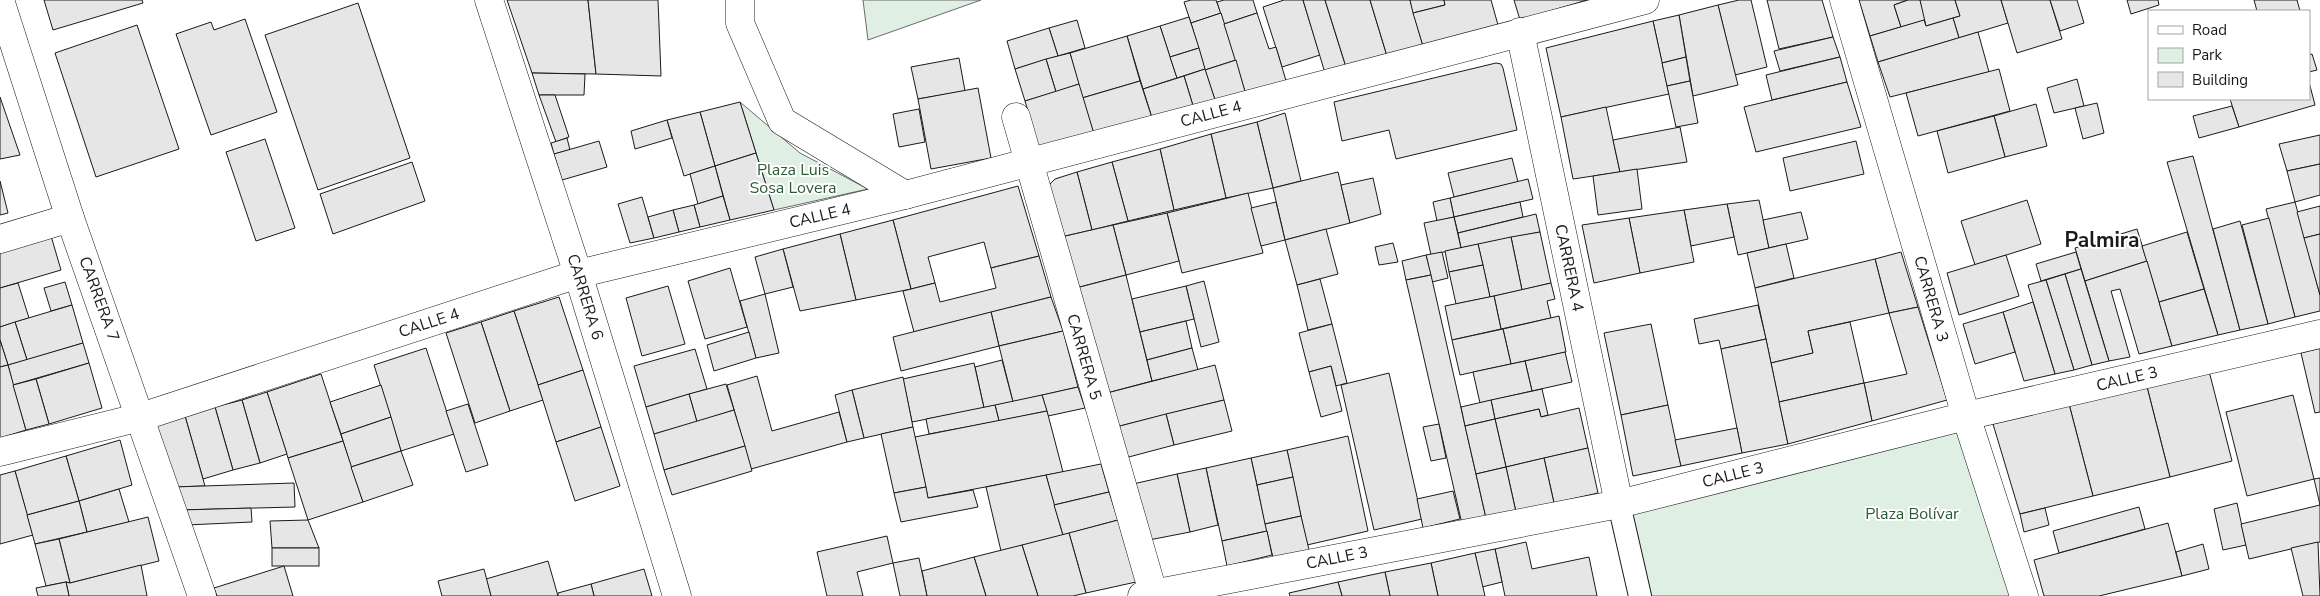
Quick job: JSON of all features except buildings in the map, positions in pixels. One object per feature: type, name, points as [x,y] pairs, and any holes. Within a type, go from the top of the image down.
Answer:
[{"type":"street","name":"CARRERA 7","points":[[0,0],[70,218],[202,596]]},
{"type":"street","name":"CARRERA 6","points":[[489,0],[578,274],[676,596]]},
{"type":"street","points":[[740,0],[740,23],[782,121],[905,196]]},
{"type":"street","name":"CALLE 4","points":[[0,452],[141,417],[578,274],[905,196],[1645,0]]},
{"type":"street","name":"CARRERA 3","points":[[1844,0],[1966,416],[2024,596]]},
{"type":"street","name":"CARRERA 4","points":[[1520,32],[1619,504]]},
{"type":"street","name":"CARRERA 5","points":[[1016,117],[1150,595]]},
{"type":"street","points":[[0,239],[70,218]]},
{"type":"street","name":"CALLE 3","points":[[1150,595],[1619,504],[1966,416],[2320,334]]},
{"type":"street","points":[[1619,504],[1640,596]]},
{"type":"green space","points":[[863,0],[981,0],[868,40]]},
{"type":"green space","name":"Plaza Luis Sosa Lovera","points":[[740,102],[800,153],[868,189],[774,210]]},
{"type":"green space","name":"Plaza Bolívar","points":[[1966,416],[2024,596],[1640,596],[1619,504]]},
{"type":"district","name":"Palmira","points":[[2102,240]]}]
